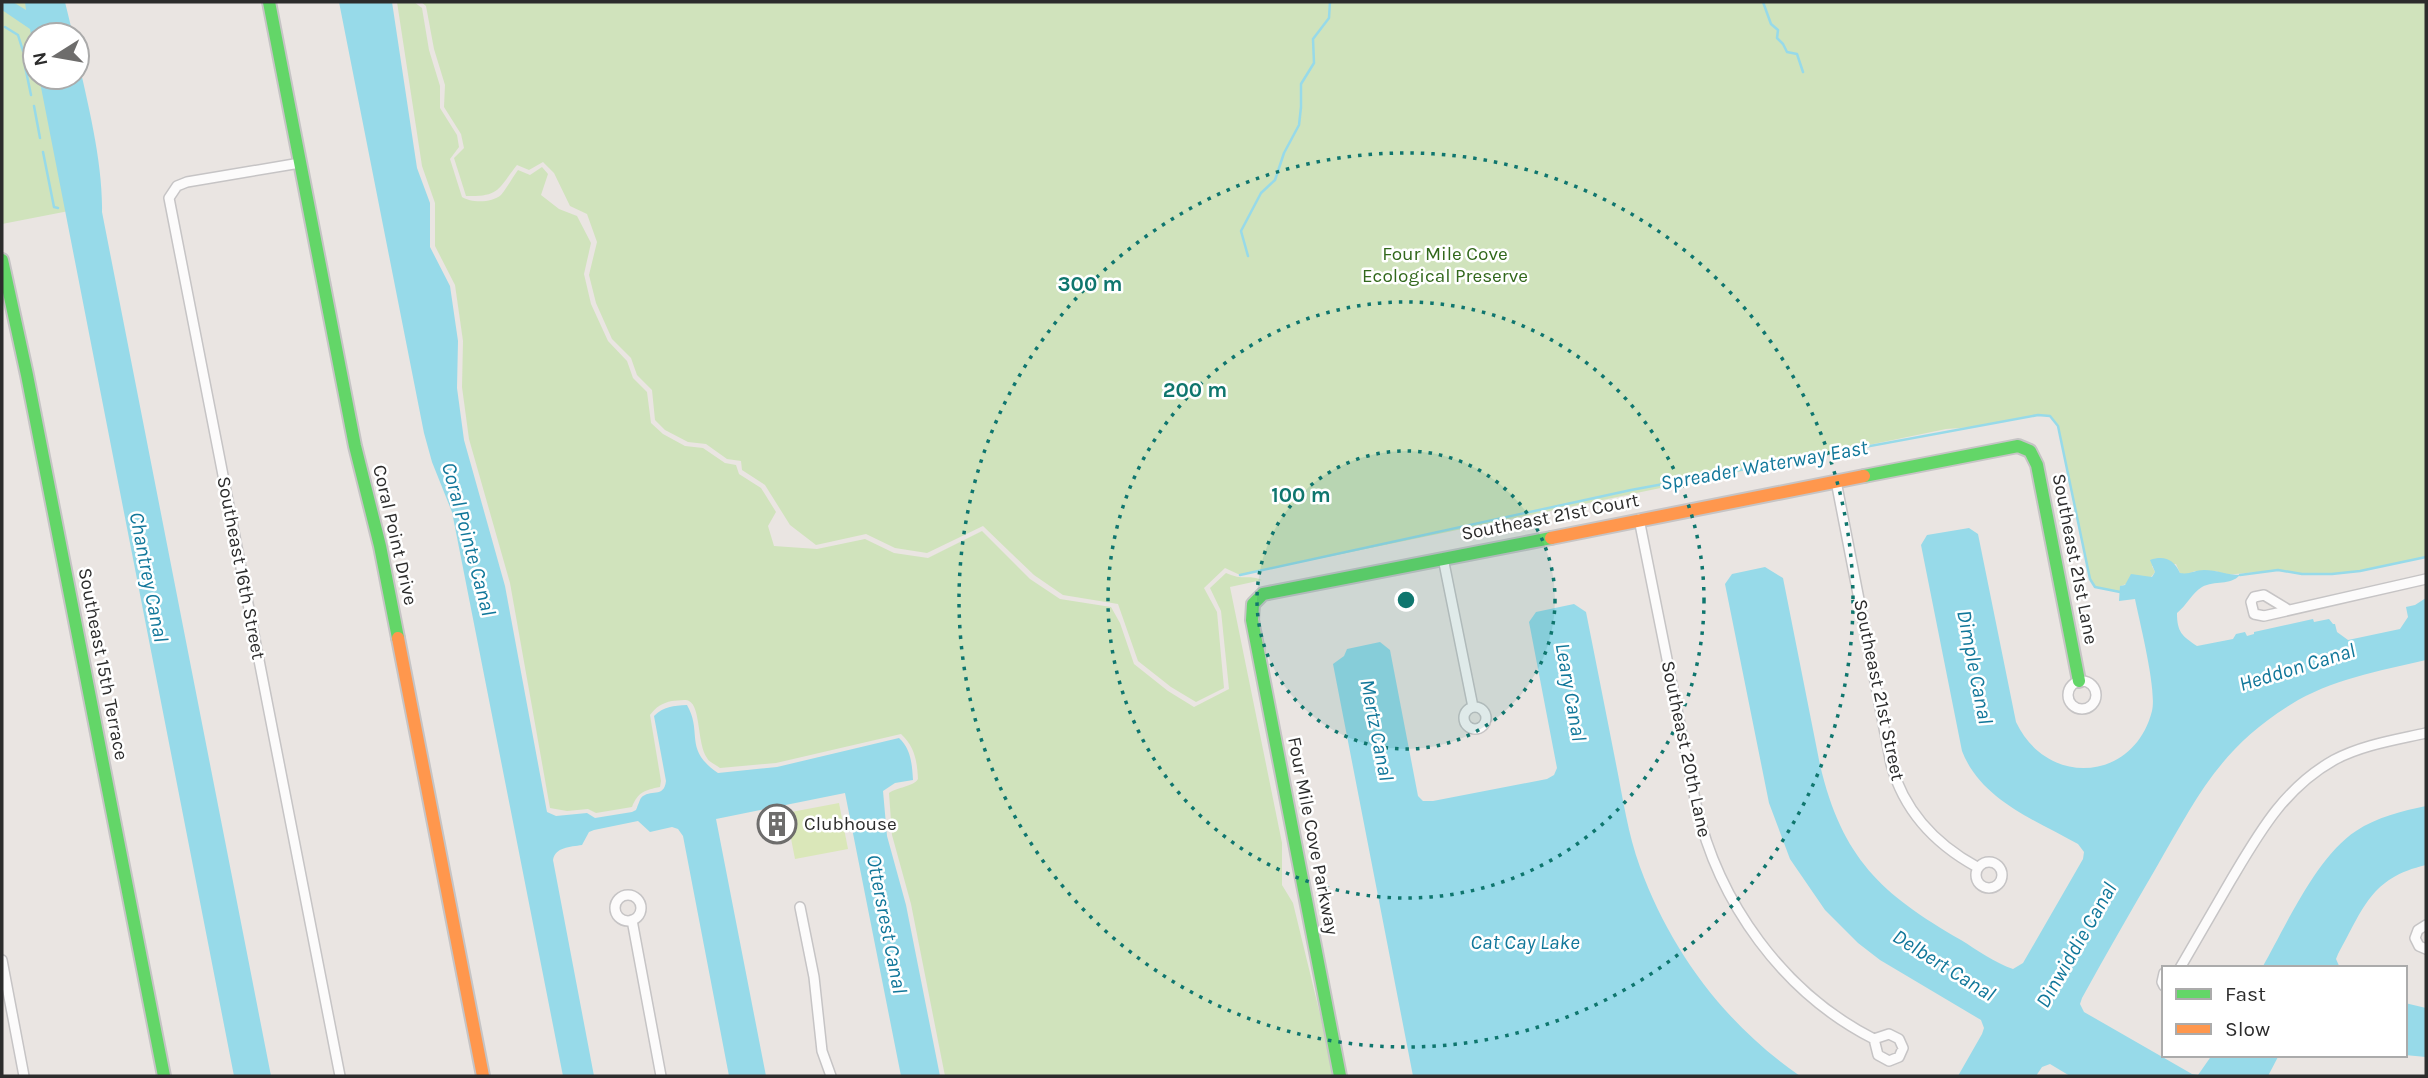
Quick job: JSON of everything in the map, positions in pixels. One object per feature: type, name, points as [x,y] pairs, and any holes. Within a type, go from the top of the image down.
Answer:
[{"type":"street","name":"Coral Point Drive","points":[[269,2],[355,446],[380,546],[483,1076]]},
{"type":"street","name":"Southeast 16th Street","points":[[300,163],[187,182],[177,186],[169,198],[340,1076]]},
{"type":"street","name":"Southeast 15th Terrace","points":[[2,260],[6,301],[15,317],[164,1076]]},
{"type":"street","points":[[2,320],[15,317]]},
{"type":"street","name":"Southeast 21st Court","points":[[1253,604],[1258,596],[1268,592],[2010,447],[2025,448]]},
{"type":"street","name":"Southeast 21st Lane","points":[[2025,448],[2030,451],[2037,465],[2079,681]]},
{"type":"street","name":"Southeast 21st Street","points":[[1836,481],[1891,764],[1898,784],[1927,831],[1948,849],[1978,867]]},
{"type":"street","name":"Southeast 20th Lane","points":[[1639,519],[1698,814],[1715,866],[1741,916],[1778,964],[1826,1008],[1874,1039]]},
{"type":"street","points":[[1443,558],[1473,707]]},
{"type":"street","points":[[2287,609],[2426,579]]},
{"type":"street","name":"Four Mile Cove Parkway","points":[[1253,604],[1252,620],[1340,1076]]},
{"type":"street","points":[[2177,966],[2256,837],[2275,810],[2295,789],[2322,767],[2347,754],[2426,733]]},
{"type":"street","points":[[800,907],[814,977],[822,1051],[831,1076]]},
{"type":"street","points":[[632,920],[662,1076]]},
{"type":"street","points":[[2426,925],[2418,930],[2416,938],[2419,946],[2426,950]]},
{"type":"street","points":[[2,960],[24,1076]]},
{"type":"green space","points":[[2,2],[39,2],[37,21],[21,21],[21,91],[56,91],[79,209],[2,224]]},
{"type":"green space","points":[[397,2],[414,2],[422,8],[429,50],[440,86],[440,108],[457,135],[459,147],[450,159],[462,197],[476,201],[492,200],[501,195],[518,170],[530,175],[542,167],[548,174],[541,195],[559,209],[577,216],[591,243],[584,274],[591,304],[608,341],[627,361],[633,378],[647,392],[651,423],[663,434],[685,446],[703,448],[725,463],[736,465],[739,474],[761,488],[776,512],[768,526],[774,546],[817,549],[865,539],[894,553],[928,558],[982,531],[1030,579],[1060,599],[1111,607],[1120,623],[1134,664],[1168,691],[1194,707],[1229,689],[1221,611],[1210,588],[1226,573],[1262,580],[1230,587],[1282,843],[1282,885],[1293,903],[1335,1076],[945,1076],[911,904],[892,835],[889,793],[918,779],[914,755],[901,734],[776,763],[720,768],[709,761],[704,752],[693,705],[688,700],[672,701],[660,706],[650,715],[660,787],[643,792],[632,807],[596,813],[588,809],[567,811],[550,808],[510,583],[469,439],[462,387],[463,341],[455,285],[435,246],[435,203],[422,166]]},
{"type":"green space","name":"Four Mile Cove Ecological Preserve","points":[[421,2],[2426,2],[2426,557],[2332,574],[2302,574],[2278,570],[2225,575],[2216,571],[2195,571],[2185,575],[2180,573],[2176,564],[2152,566],[2155,572],[2151,577],[2143,577],[2121,586],[2120,592],[2095,587],[2090,579],[2058,426],[2050,416],[2038,415],[1974,427],[1946,429],[1240,575],[1225,568],[1204,588],[1217,612],[1224,688],[1196,702],[1171,687],[1138,661],[1118,604],[1063,595],[1034,575],[983,526],[927,553],[895,548],[866,534],[816,545],[790,525],[765,485],[742,470],[741,461],[727,459],[706,444],[688,442],[665,430],[655,420],[652,390],[637,375],[631,358],[612,339],[596,303],[589,275],[597,242],[587,214],[570,206],[554,173],[543,162],[529,170],[517,165],[497,190],[486,195],[466,196],[454,158],[464,148],[461,134],[444,107],[445,85],[434,49],[426,6]]},
{"type":"green space","points":[[839,803],[848,849],[795,859],[786,813]]},
{"type":"water","points":[[2,2],[13,2],[26,10],[25,2],[65,2],[70,21],[21,23],[2,10]]},
{"type":"water","points":[[339,2],[392,2],[417,168],[430,203],[430,247],[450,286],[458,341],[457,388],[464,440],[505,586],[547,812],[556,816],[587,813],[595,818],[632,812],[645,795],[663,790],[666,781],[654,716],[669,707],[687,705],[694,724],[697,748],[707,764],[718,773],[777,767],[899,738],[908,752],[913,780],[895,783],[883,791],[887,836],[906,905],[940,1076],[901,1076],[845,793],[716,819],[766,1076],[729,1076],[683,836],[678,829],[672,827],[650,832],[638,821],[594,830],[589,832],[582,845],[557,852],[553,860],[594,1076],[563,1076],[452,512],[432,462],[424,433]]},
{"type":"water","name":"Chantrey Canal","points":[[42,91],[85,91],[90,113],[102,193],[102,212],[271,1076],[234,1076]]},
{"type":"water","points":[[1969,528],[1978,534],[2016,722],[2030,743],[2048,758],[2068,766],[2089,768],[2109,763],[2128,752],[2142,735],[2152,711],[2150,673],[2135,599],[2119,601],[2120,586],[2125,585],[2131,574],[2152,577],[2155,572],[2150,560],[2168,560],[2180,573],[2204,570],[2240,575],[2232,581],[2202,587],[2177,613],[2181,633],[2197,646],[2233,639],[2236,634],[2245,632],[2247,636],[2254,632],[2313,619],[2314,622],[2329,619],[2335,624],[2337,632],[2348,640],[2400,629],[2408,617],[2406,607],[2426,598],[2426,660],[2356,677],[2306,696],[2265,722],[2227,758],[2197,798],[2080,1004],[2084,1012],[2192,1074],[2198,1075],[2211,1057],[2278,1057],[2268,1076],[2070,1076],[2050,1064],[2042,1067],[2036,1076],[1958,1076],[1982,1034],[1984,1028],[1981,1020],[1880,960],[1858,943],[1825,910],[1790,859],[1769,803],[1725,584],[1732,574],[1765,567],[1783,578],[1820,765],[1829,797],[1853,849],[1887,889],[1933,923],[1993,960],[2013,969],[2023,963],[2083,859],[2084,852],[2078,844],[2027,817],[1996,796],[1982,783],[1962,751],[1921,545],[1927,535]]},
{"type":"water","name":"Cat Cay Lake","points":[[1574,604],[1586,612],[1629,829],[1653,898],[1685,957],[1725,1010],[1773,1056],[1800,1076],[1413,1076],[1333,664],[1344,656],[1347,649],[1380,642],[1390,650],[1418,796],[1423,801],[1547,779],[1554,775],[1557,768],[1529,622],[1536,612]]},
{"type":"water","points":[[2426,806],[2426,865],[2392,878],[2371,897],[2338,954],[2336,959],[2339,966],[2263,966],[2303,893],[2328,857],[2356,831],[2399,812]]},
{"type":"water","points":[[2407,1003],[2426,1008],[2426,1057],[2407,1055]]},
{"type":"waterway","points":[[1248,256],[1241,231],[1261,193],[1275,180],[1284,153],[1299,125],[1301,84],[1314,63],[1313,39],[1329,18],[1330,2]]},
{"type":"waterway","points":[[1763,2],[1771,24],[1778,30],[1777,38],[1787,52],[1797,54],[1803,72]]},
{"type":"waterway","points":[[5,27],[18,35],[21,45]]},
{"type":"waterway","points":[[30,91],[31,95]]},
{"type":"waterway","points":[[34,106],[40,138]]},
{"type":"waterway","points":[[43,152],[54,207],[58,208]]},
{"type":"waterway","name":"Spreader Waterway East","points":[[1240,575],[1631,490],[2038,415],[2050,416],[2058,426],[2090,579],[2095,587],[2120,592]]},
{"type":"waterway","name":"Spreader Waterway East","points":[[2240,575],[2278,570],[2302,574],[2332,574],[2426,557]]},
{"type":"traffic: fast","points":[[269,2],[355,446],[380,546],[398,638]]},
{"type":"traffic: fast","points":[[2,260],[27,375],[164,1076]]},
{"type":"traffic: fast","points":[[1864,476],[2018,446],[2030,451],[2037,465],[2079,681]]},
{"type":"traffic: fast","points":[[1340,1076],[1252,620],[1253,604],[1263,594],[1551,538]]},
{"type":"traffic: slow","points":[[1551,538],[1864,476]]},
{"type":"traffic: slow","points":[[398,638],[483,1076]]},
{"type":"place","name":"Clubhouse","points":[[777,824]]},
{"type":"water label","name":"Coral Pointe Canal","points":[[469,539]]},
{"type":"water label","name":"Dimple Canal","points":[[1975,667]]},
{"type":"water label","name":"Heddon Canal","points":[[2297,667]]},
{"type":"water label","name":"Leary Canal","points":[[1571,692]]},
{"type":"water label","name":"Mertz Canal","points":[[1377,730]]},
{"type":"water label","name":"Ottersrest Canal","points":[[887,924]]},
{"type":"water label","name":"Dinwiddie Canal","points":[[2076,945]]},
{"type":"water label","name":"Delbert Canal","points":[[1944,965]]}]
